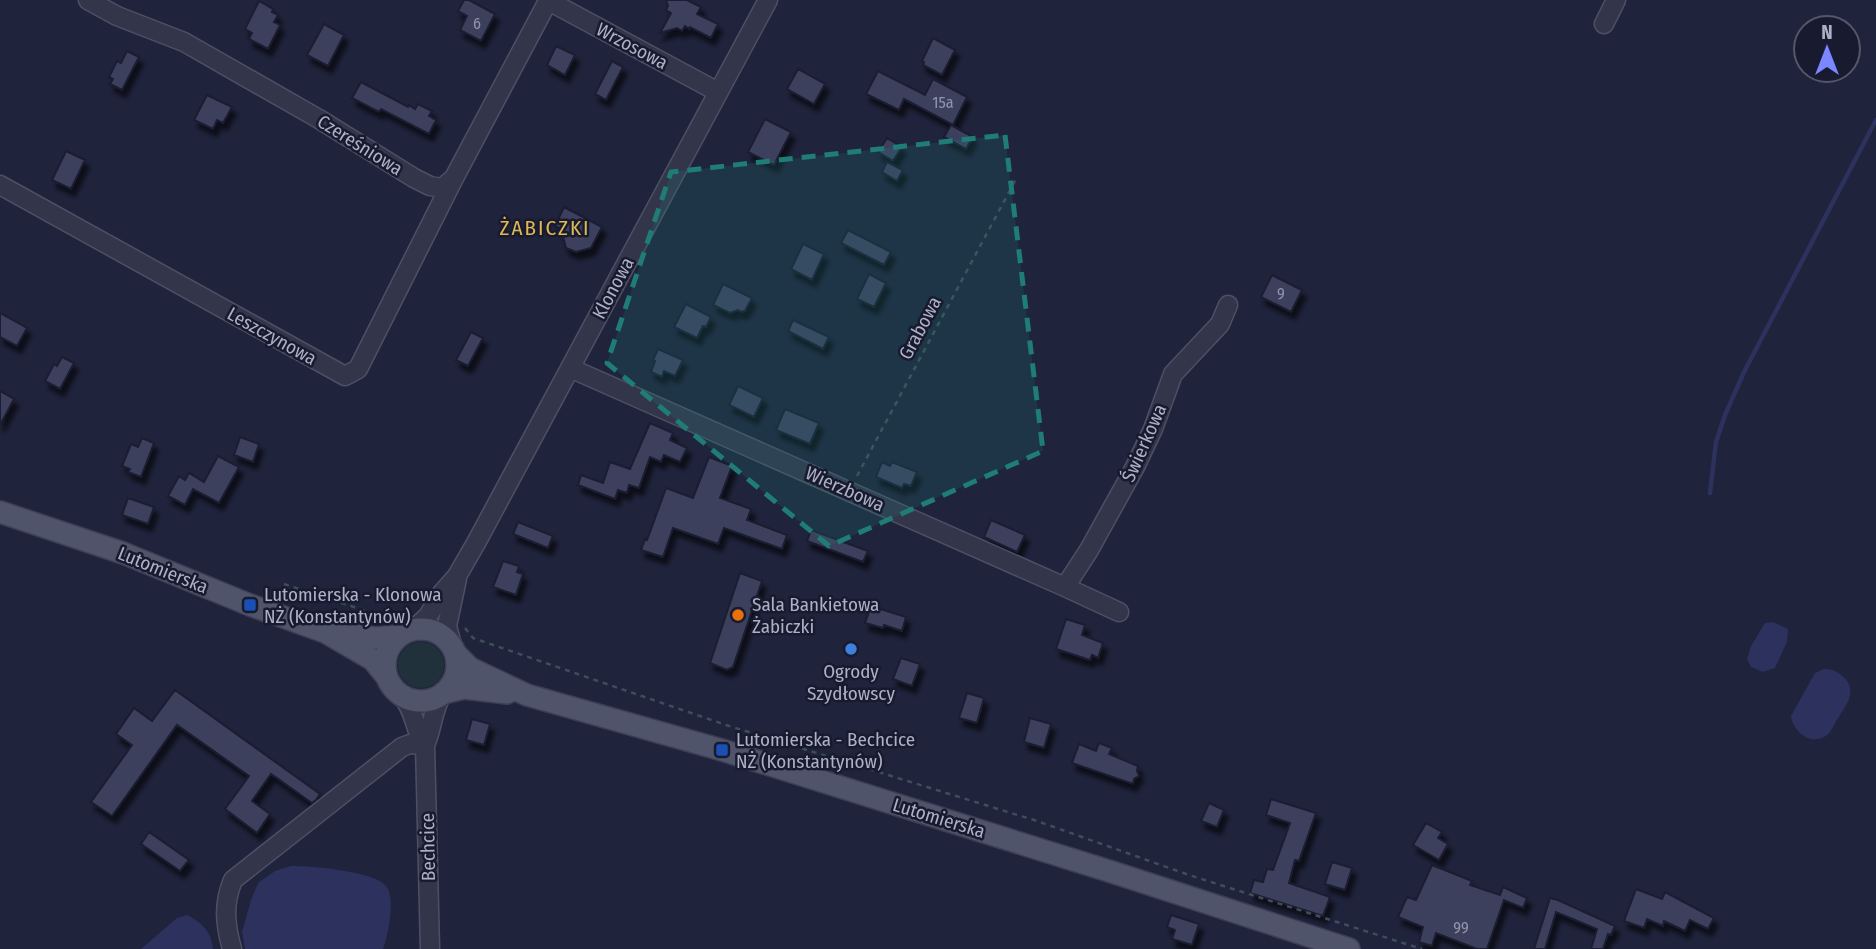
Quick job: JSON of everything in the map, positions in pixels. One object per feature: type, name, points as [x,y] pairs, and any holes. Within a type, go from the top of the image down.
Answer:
[{"type":"main road","name":"Lutomierska","points":[[0,512],[122,553],[325,632],[373,660],[386,676]]},
{"type":"main road","name":"Lutomierska","points":[[325,632],[376,638],[402,628]]},
{"type":"main road","points":[[402,628],[422,628],[439,633],[454,649],[457,671],[454,679],[436,698],[419,701],[402,696],[395,691],[386,676],[384,667],[387,650],[402,628]]},
{"type":"main road","name":"Lutomierska","points":[[454,649],[470,668],[527,695]]},
{"type":"main road","name":"Lutomierska","points":[[443,693],[464,688],[527,695],[722,750],[1349,949]]},
{"type":"street","name":"Czereśniowa","points":[[88,0],[117,16],[184,42],[430,186],[442,188],[454,178]]},
{"type":"street","points":[[454,178],[548,0]]},
{"type":"street","name":"Wrzosowa","points":[[548,0],[718,92]]},
{"type":"street","name":"Klonowa","points":[[402,628],[428,616],[442,593],[457,576],[768,0]]},
{"type":"street","points":[[1604,24],[1616,0]]},
{"type":"street","name":"Leszczynowa","points":[[0,185],[345,376],[358,369],[454,178]]},
{"type":"street","name":"Świerkowa","points":[[1065,587],[1135,467],[1153,429],[1172,374],[1220,324],[1228,305]]},
{"type":"street","name":"Wierzbowa","points":[[570,368],[1119,612]]},
{"type":"street","name":"Klonowa","points":[[454,649],[447,626],[457,576]]},
{"type":"street","name":"Bechcice","points":[[430,949],[425,745],[443,693]]},
{"type":"street","name":"Bechcice","points":[[402,696],[409,704],[418,735],[425,745]]},
{"type":"street","points":[[232,949],[225,910],[233,880],[402,747],[410,744],[425,745]]},
{"type":"path","name":"Grabowa","points":[[848,491],[1016,179]]},
{"type":"path","points":[[284,584],[372,613],[402,628]]},
{"type":"path","points":[[368,626],[372,613]]},
{"type":"path","points":[[466,629],[473,638],[689,712],[1037,821],[1189,875],[1422,949]]},
{"type":"highlighted area","points":[[1005,135],[1043,451],[829,546],[607,363],[671,172]]},
{"type":"shaded area","points":[[421,642],[430,643],[437,649],[443,656],[443,674],[437,681],[430,687],[421,688],[412,687],[405,681],[399,674],[398,665],[399,656],[405,649],[412,643]]},
{"type":"water","points":[[1773,622],[1788,629],[1787,642],[1775,668],[1763,672],[1751,667],[1747,659],[1751,646],[1765,623]]},
{"type":"water","points":[[1824,669],[1840,674],[1846,680],[1850,697],[1828,734],[1815,739],[1799,732],[1791,716],[1815,673]]},
{"type":"water","points":[[291,866],[356,873],[386,886],[391,907],[383,949],[245,949],[242,932],[258,883],[275,871]]},
{"type":"water","points":[[187,915],[205,928],[213,949],[141,949],[177,918]]},
{"type":"building","points":[[464,0],[495,14],[481,41],[460,30],[467,16],[458,11]]},
{"type":"building","points":[[666,0],[687,0],[701,7],[697,14],[718,24],[711,38],[685,26],[682,31],[677,28],[660,33],[671,13],[666,10]]},
{"type":"building","points":[[259,1],[273,9],[272,12],[278,15],[274,22],[280,25],[268,49],[249,39],[252,33],[245,29]]},
{"type":"building","points":[[324,24],[344,35],[328,66],[307,55]]},
{"type":"building","points":[[933,38],[955,50],[942,75],[923,65],[922,61]]},
{"type":"building","points":[[556,46],[575,55],[565,75],[547,65]]},
{"type":"building","points":[[127,51],[139,57],[122,90],[110,84],[113,79],[109,77],[117,61],[121,63]]},
{"type":"building","points":[[612,61],[623,67],[606,100],[595,94]]},
{"type":"building","points":[[798,69],[825,84],[814,104],[787,89]]},
{"type":"building","points":[[878,71],[925,95],[933,79],[967,97],[953,125],[904,99],[899,110],[866,94]]},
{"type":"building","points":[[361,82],[408,107],[409,105],[415,109],[418,104],[432,111],[429,116],[436,120],[429,134],[381,109],[379,112],[352,98]]},
{"type":"building","points":[[207,95],[232,107],[223,123],[217,120],[213,129],[194,120]]},
{"type":"building","points":[[765,119],[791,132],[774,165],[748,152]]},
{"type":"building","points":[[951,125],[973,137],[966,149],[944,137]]},
{"type":"building","points":[[887,138],[902,147],[893,161],[878,152]]},
{"type":"building","points":[[66,151],[85,160],[71,189],[52,180]]},
{"type":"building","points":[[887,162],[903,170],[897,181],[882,172]]},
{"type":"building","points":[[564,207],[602,227],[591,248],[576,252],[566,248],[561,229],[555,226]]},
{"type":"building","points":[[848,230],[891,252],[884,265],[841,243]]},
{"type":"building","points":[[803,244],[824,254],[812,280],[791,269]]},
{"type":"building","points":[[869,274],[886,283],[874,307],[857,299]]},
{"type":"building","points":[[1272,275],[1302,290],[1291,312],[1261,297]]},
{"type":"building","points":[[723,284],[752,298],[745,311],[730,313],[713,305]]},
{"type":"building","points":[[686,304],[711,317],[697,338],[674,327]]},
{"type":"building","points":[[0,313],[27,328],[17,346],[0,337]]},
{"type":"building","points":[[793,320],[829,337],[823,349],[788,331]]},
{"type":"building","points":[[471,332],[483,338],[468,366],[456,360]]},
{"type":"building","points":[[658,349],[683,360],[675,376],[664,371],[662,377],[651,372]]},
{"type":"building","points":[[62,357],[74,363],[60,389],[45,381],[54,364],[57,366]]},
{"type":"building","points":[[738,386],[763,398],[754,417],[729,405]]},
{"type":"building","points":[[0,391],[14,399],[0,425]]},
{"type":"building","points":[[785,409],[819,423],[810,444],[776,430]]},
{"type":"building","points":[[650,423],[673,433],[670,440],[687,448],[680,462],[664,455],[661,462],[650,457],[639,488],[629,485],[627,493],[618,490],[615,499],[578,485],[581,475],[603,483],[610,462],[630,469]]},
{"type":"building","points":[[240,437],[259,444],[253,462],[234,455]]},
{"type":"building","points":[[142,438],[154,443],[141,477],[128,472],[130,469],[122,466],[131,444],[138,447]]},
{"type":"building","points":[[218,456],[239,467],[219,503],[193,489],[185,505],[168,496],[179,476],[185,480],[189,473],[204,482]]},
{"type":"building","points":[[709,457],[732,466],[720,498],[751,509],[747,520],[787,535],[782,549],[724,528],[718,544],[673,528],[663,557],[641,550],[666,488],[693,498]]},
{"type":"building","points":[[882,462],[890,466],[892,462],[917,472],[911,486],[904,484],[902,488],[876,477]]},
{"type":"building","points":[[128,498],[154,507],[148,524],[122,515]]},
{"type":"building","points":[[991,520],[1025,535],[1017,552],[984,537]]},
{"type":"building","points":[[518,522],[553,536],[548,548],[513,534]]},
{"type":"building","points":[[811,530],[868,551],[863,562],[807,541]]},
{"type":"building","points":[[503,561],[519,566],[517,572],[523,574],[516,595],[493,587]]},
{"type":"building","name":"Sala Bankietowa Żabiczki","points":[[740,573],[762,581],[733,667],[727,670],[710,663]]},
{"type":"building","points":[[871,606],[906,617],[902,631],[865,623]]},
{"type":"building","points":[[1066,619],[1085,625],[1082,635],[1103,643],[1098,658],[1092,655],[1090,660],[1056,649]]},
{"type":"building","points":[[901,658],[920,664],[912,686],[893,679]]},
{"type":"building","points":[[175,690],[320,794],[316,800],[312,803],[271,774],[252,801],[270,814],[257,833],[225,809],[249,776],[177,725],[112,816],[91,802],[132,745],[116,734],[134,708],[152,721]]},
{"type":"building","points":[[967,693],[984,698],[977,723],[959,718]]},
{"type":"building","points":[[1030,718],[1051,724],[1044,748],[1024,742]]},
{"type":"building","points":[[472,719],[490,724],[484,745],[466,740]]},
{"type":"building","points":[[1099,743],[1112,748],[1109,754],[1138,766],[1139,776],[1134,779],[1133,784],[1072,763],[1079,744],[1096,751]]},
{"type":"building","points":[[1271,799],[1316,813],[1299,861],[1295,860],[1289,883],[1330,897],[1323,916],[1250,893],[1254,880],[1263,882],[1267,869],[1273,870],[1290,823],[1266,815]]},
{"type":"building","points":[[1209,803],[1224,810],[1217,827],[1201,821]]},
{"type":"building","points":[[1426,823],[1442,832],[1438,838],[1448,844],[1439,860],[1413,845]]},
{"type":"building","points":[[149,832],[189,860],[180,871],[141,844]]},
{"type":"building","points":[[1332,862],[1352,868],[1345,890],[1325,884]]},
{"type":"building","points":[[1432,865],[1472,881],[1470,885],[1500,895],[1503,887],[1527,898],[1523,908],[1504,900],[1487,949],[1477,949],[1436,933],[1432,946],[1419,942],[1423,927],[1398,917],[1407,897],[1416,900]]},
{"type":"building","points":[[1636,889],[1662,899],[1665,892],[1714,918],[1708,929],[1690,920],[1685,931],[1664,921],[1663,926],[1647,919],[1644,928],[1624,921]]},
{"type":"building","points":[[1550,898],[1615,926],[1611,935],[1608,934],[1603,949],[1591,949],[1597,929],[1556,912],[1545,949],[1534,949]]},
{"type":"building","points":[[1171,915],[1199,924],[1192,945],[1172,939],[1175,930],[1167,927]]},
{"type":"waterway","points":[[1710,493],[1716,442],[1744,372],[1876,120]]},
{"type":"place","name":"Lutomierska - Klonowa NŻ (Konstantynów)","points":[[250,605]]},
{"type":"place","name":"Sala Bankietowa Żabiczki","points":[[738,615]]},
{"type":"place","name":"Ogrody Szydłowscy","points":[[851,649]]},
{"type":"place","name":"Lutomierska - Bechcice NŻ (Konstantynów)","points":[[722,750]]},
{"type":"district","name":"ŻABICZKI","points":[[545,228]]}]
